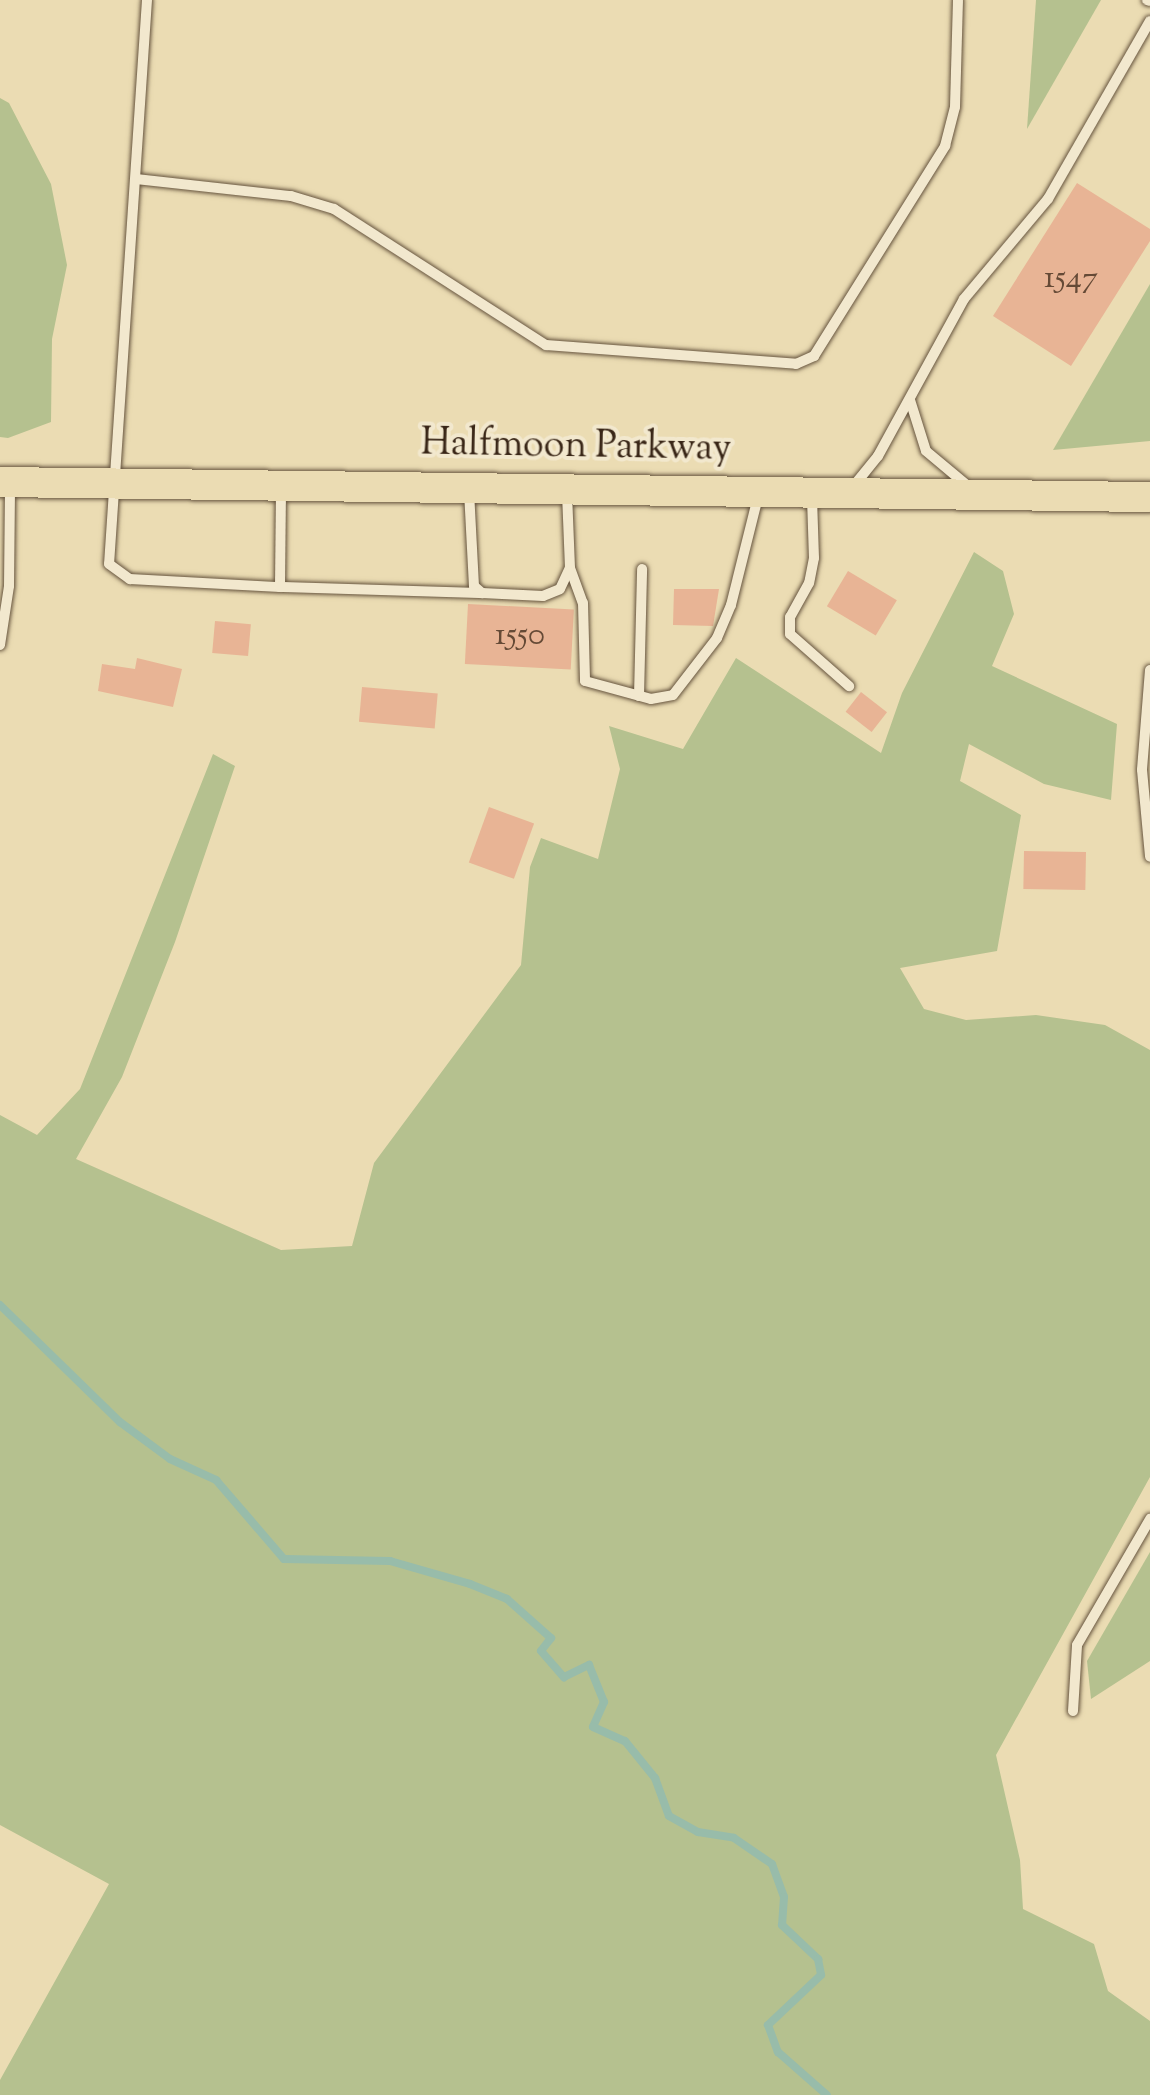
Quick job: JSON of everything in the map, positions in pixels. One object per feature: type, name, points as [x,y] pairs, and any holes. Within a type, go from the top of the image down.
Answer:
[{"type":"main road","name":"Halfmoon Parkway","points":[[5,482],[469,485],[1150,497]]},
{"type":"lane","points":[[148,0],[109,564],[119,577],[543,596],[560,589],[570,568]]},
{"type":"lane","points":[[136,179],[291,196],[334,209],[546,345],[796,364],[814,356],[945,146],[955,107],[958,0]]},
{"type":"lane","points":[[848,492],[910,400],[964,299],[1048,199],[1150,21]]},
{"type":"lane","points":[[910,400],[926,451],[978,494]]},
{"type":"lane","points":[[0,646],[8,600],[5,482]]},
{"type":"lane","points":[[280,587],[281,484]]},
{"type":"lane","points":[[469,485],[469,577],[482,593]]},
{"type":"lane","points":[[567,487],[570,568],[583,603],[585,681],[638,696],[673,695],[716,638],[759,491]]},
{"type":"lane","points":[[812,492],[814,558],[810,584],[790,617],[790,634],[849,686]]},
{"type":"lane","points":[[638,696],[642,569]]},
{"type":"lane","points":[[1150,670],[1142,770],[1150,857]]},
{"type":"lane","points":[[1073,1712],[1077,1645],[1150,1520]]},
{"type":"green space","points":[[1036,0],[1101,0],[1027,129]]},
{"type":"green space","points":[[0,98],[9,103],[51,184],[67,265],[52,339],[51,422],[8,438],[0,437]]},
{"type":"green space","points":[[1150,284],[1150,441],[1053,450]]},
{"type":"green space","points":[[974,552],[1003,571],[1014,614],[992,666],[1117,724],[1111,800],[1044,784],[969,744],[960,781],[1021,815],[997,951],[900,968],[924,1009],[966,1020],[1036,1015],[1105,1025],[1150,1050],[1150,1477],[996,1755],[1020,1860],[1023,1909],[1094,1944],[1108,1991],[1150,2021],[1150,2095],[0,2095],[0,2080],[109,1884],[0,1825],[0,1115],[37,1135],[80,1089],[213,754],[235,766],[175,942],[122,1077],[76,1159],[281,1250],[352,1246],[374,1163],[521,965],[530,867],[541,838],[598,859],[620,769],[609,726],[683,749],[736,658],[881,753],[902,693]]},
{"type":"green space","points":[[1150,1552],[1150,1661],[1091,1699],[1087,1661]]},
{"type":"building","points":[[1077,183],[1150,229],[1150,241],[1071,366],[993,316]]},
{"type":"building","points":[[848,571],[897,600],[876,636],[827,606]]},
{"type":"building","points":[[674,589],[719,589],[713,626],[673,625]]},
{"type":"building","points":[[468,604],[574,610],[571,669],[465,664]]},
{"type":"building","points":[[215,621],[251,624],[248,656],[212,653]]},
{"type":"building","points":[[137,658],[182,669],[173,707],[98,691],[102,664],[135,669]]},
{"type":"building","points":[[362,687],[438,694],[435,728],[359,722]]},
{"type":"building","points":[[861,692],[887,712],[872,732],[846,712]]},
{"type":"building","points":[[489,807],[534,823],[514,879],[469,862]]},
{"type":"building","points":[[1024,851],[1086,852],[1085,890],[1023,889]]},
{"type":"waterway","points":[[0,1305],[120,1422],[170,1459],[216,1480],[284,1559],[390,1561],[470,1584],[507,1599],[551,1638],[541,1651],[564,1677],[589,1665],[604,1702],[593,1727],[625,1741],[655,1778],[669,1816],[698,1832],[734,1838],[772,1864],[784,1897],[782,1925],[818,1959],[821,1975],[768,2025],[778,2052],[827,2095]]}]
